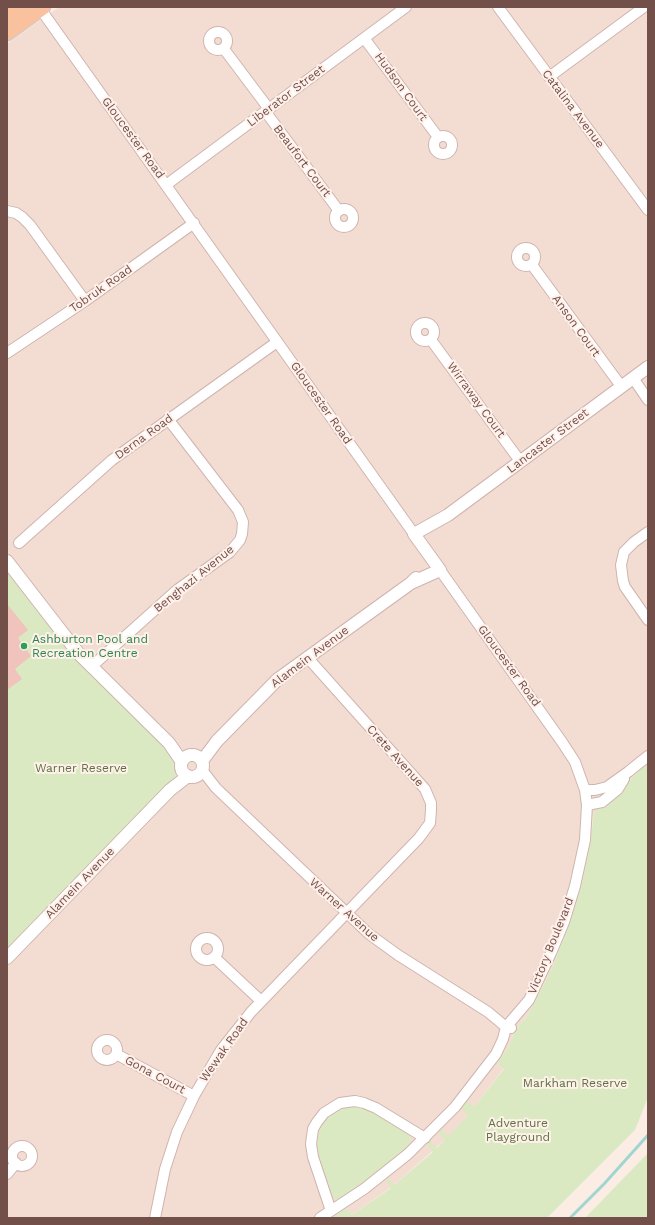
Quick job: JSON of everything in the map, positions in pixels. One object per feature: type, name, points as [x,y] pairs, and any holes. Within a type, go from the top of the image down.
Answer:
[{"type":"main road","points":[[7,16],[20,7]]},
{"type":"main road","points":[[7,33],[41,8]]},
{"type":"street","name":"Liberator Street","points":[[166,185],[406,7]]},
{"type":"street","name":"Catalina Avenue","points":[[498,7],[648,210]]},
{"type":"street","points":[[549,77],[644,7]]},
{"type":"street","name":"Gloucester Road","points":[[41,8],[277,342],[570,752],[581,775],[587,805]]},
{"type":"street","name":"Hudson Court","points":[[364,38],[438,137]]},
{"type":"street","name":"Beaufort Court","points":[[224,49],[339,211]]},
{"type":"street","points":[[7,211],[16,213],[30,225],[85,301]]},
{"type":"street","name":"Tobruk Road","points":[[7,353],[85,301],[194,223]]},
{"type":"street","name":"Anson Court","points":[[532,265],[621,386]]},
{"type":"street","name":"Wirraway Court","points":[[431,340],[520,461]]},
{"type":"street","name":"Derna Road","points":[[19,542],[102,468],[277,342]]},
{"type":"street","name":"Lancaster Street","points":[[416,537],[648,367]]},
{"type":"street","points":[[633,378],[648,400]]},
{"type":"street","name":"Benghazi Avenue","points":[[91,667],[177,590],[230,552],[236,546],[242,534],[243,522],[238,510],[168,420]]},
{"type":"street","points":[[648,532],[634,542],[624,552],[621,565],[622,581],[648,620]]},
{"type":"street","name":"Warner Avenue","points":[[7,561],[70,643],[91,667],[364,931],[510,1026]]},
{"type":"street","name":"Alamein Avenue","points":[[7,958],[278,679],[411,583],[437,566]]},
{"type":"street","name":"Crete Avenue","points":[[307,657],[425,789],[431,803],[430,823],[426,830],[346,914]]},
{"type":"street","points":[[585,790],[607,787],[648,756]]},
{"type":"street","points":[[587,805],[598,804],[605,800],[618,788],[628,772]]},
{"type":"street","name":"Victory Boulevard","points":[[320,1218],[381,1177],[425,1138],[469,1091],[496,1054],[506,1044],[510,1026],[524,1014],[564,922],[575,886],[585,840],[587,805]]},
{"type":"street","name":"Wewak Road","points":[[155,1218],[169,1154],[186,1111],[221,1050],[261,1001],[346,914]]},
{"type":"street","points":[[214,957],[261,1001]]},
{"type":"street","name":"Gona Court","points":[[116,1054],[194,1096]]},
{"type":"street","points":[[331,1211],[313,1157],[311,1144],[314,1129],[324,1113],[340,1103],[355,1101],[364,1103],[381,1111],[425,1138]]},
{"type":"street","points":[[7,1174],[16,1163]]},
{"type":"shaded area","points":[[59,7],[648,7],[648,763],[593,816],[590,844],[581,888],[574,909],[555,961],[544,984],[526,1018],[515,1030],[509,1046],[497,1063],[504,1068],[468,1115],[445,1140],[394,1185],[352,1215],[347,1208],[331,1218],[7,1218],[7,44]]},
{"type":"green space","name":"Warner Reserve","points":[[7,570],[175,756],[178,765],[174,779],[7,951]]},
{"type":"green space","name":"Markham Reserve","points":[[648,763],[648,1097],[635,1130],[547,1218],[331,1218],[347,1208],[352,1215],[391,1188],[386,1181],[388,1178],[394,1185],[433,1152],[427,1145],[430,1141],[437,1148],[445,1140],[438,1133],[441,1130],[448,1136],[468,1115],[461,1109],[467,1101],[474,1107],[504,1069],[497,1063],[509,1046],[515,1030],[526,1018],[544,984],[555,961],[574,909],[581,888],[590,844],[594,812]]},
{"type":"green space","points":[[354,1106],[369,1109],[409,1134],[411,1139],[402,1152],[367,1180],[340,1198],[335,1199],[331,1196],[317,1153],[317,1132],[324,1120],[332,1113],[342,1108]]},
{"type":"green space","points":[[648,1153],[648,1218],[585,1218]]},
{"type":"building","points":[[7,604],[28,630],[18,638],[31,656],[15,669],[22,679],[7,690]]},
{"type":"waterway","points":[[570,1218],[604,1184],[648,1135]]},
{"type":"place","name":"Ashburton Pool and Recreation Centre","points":[[24,646]]},
{"type":"park label","name":"Adventure Playground","points":[[518,1130]]}]
